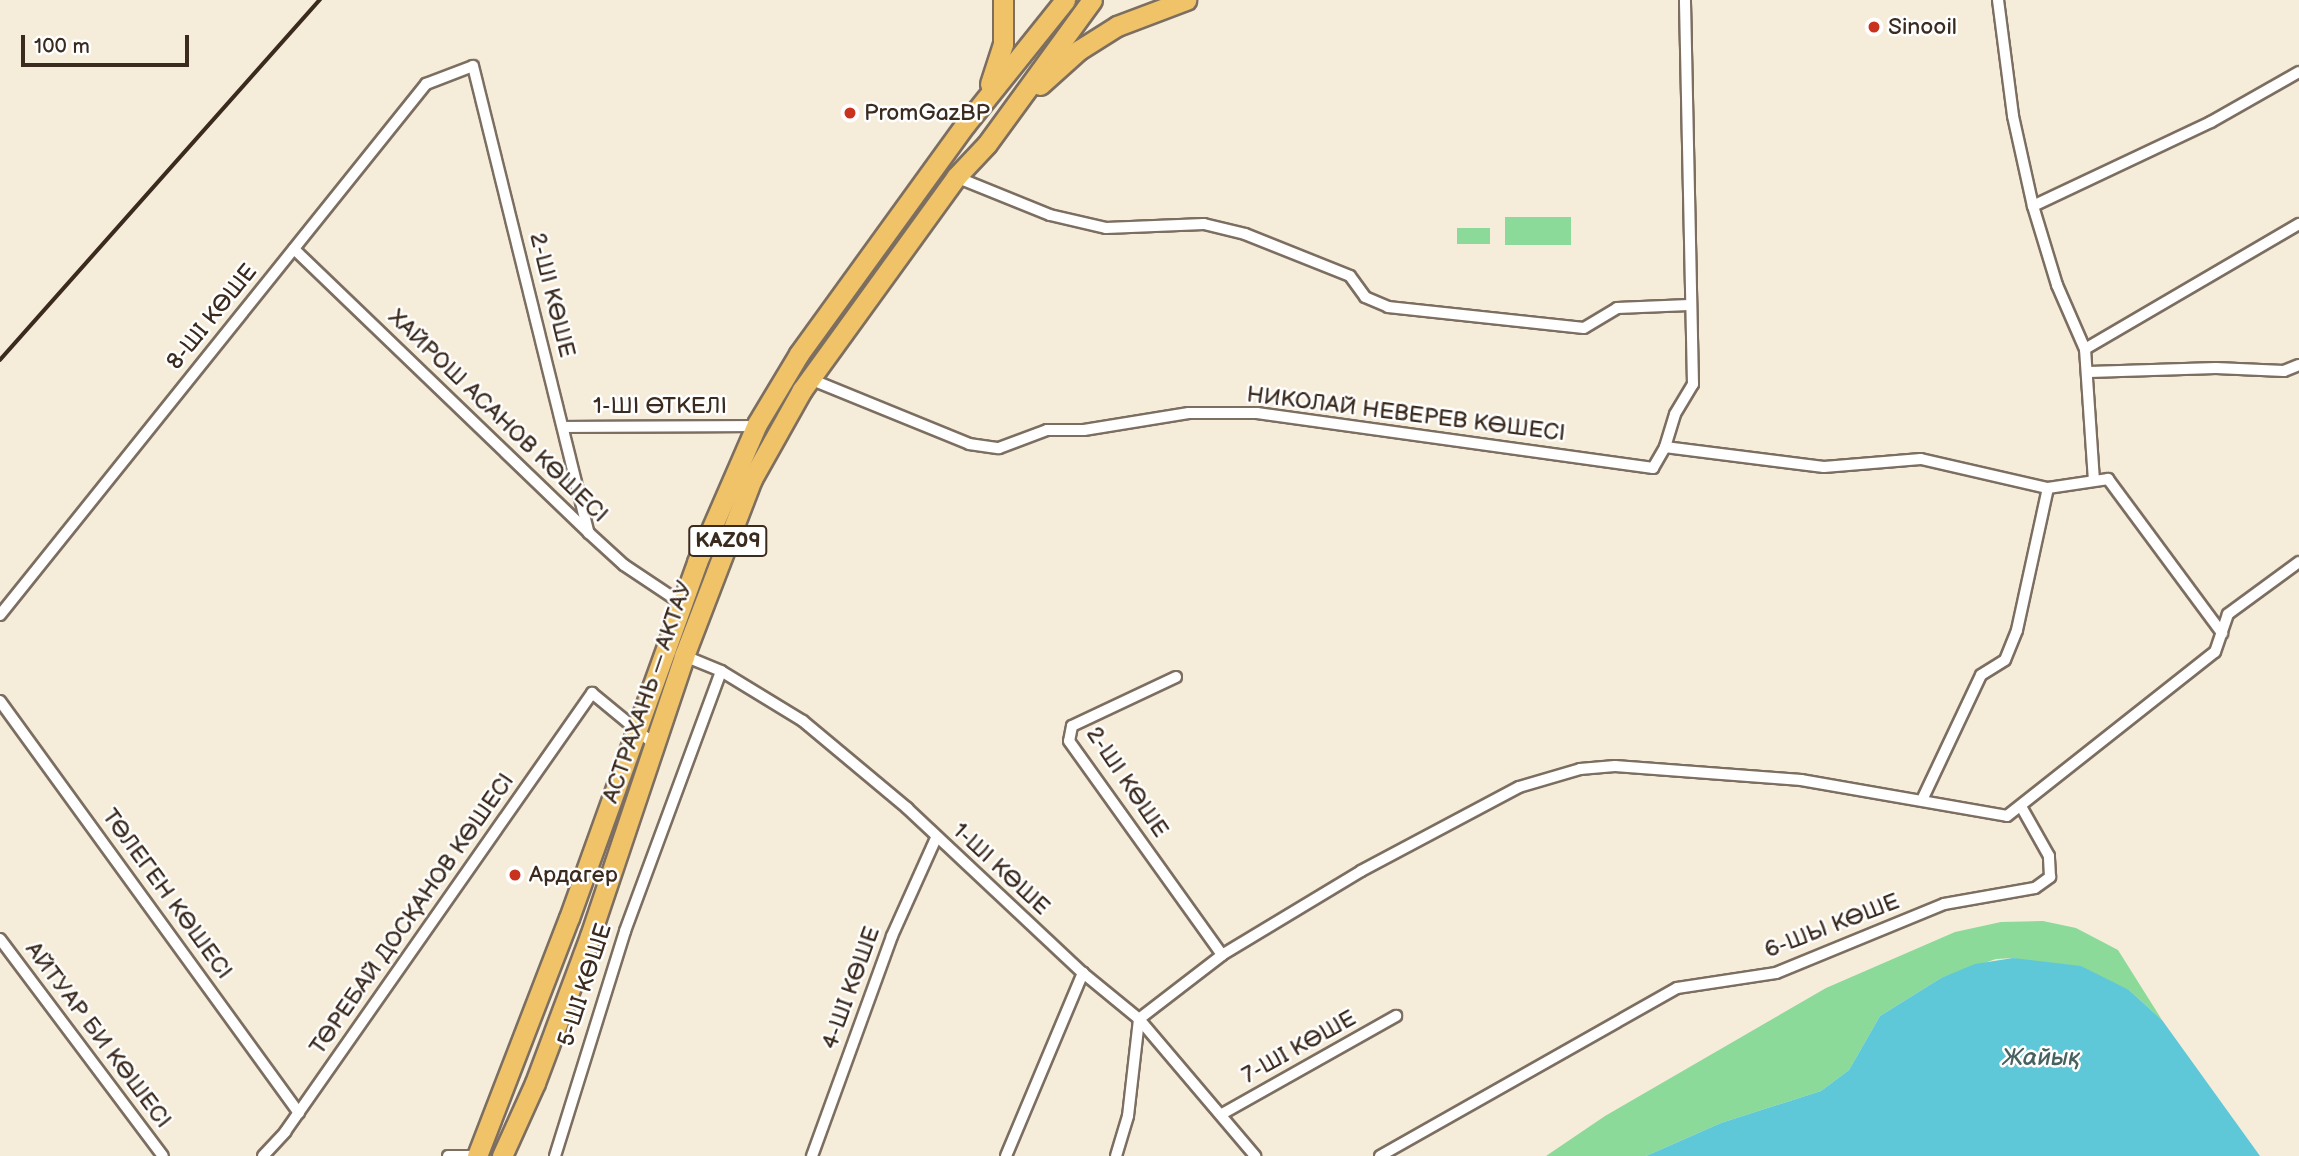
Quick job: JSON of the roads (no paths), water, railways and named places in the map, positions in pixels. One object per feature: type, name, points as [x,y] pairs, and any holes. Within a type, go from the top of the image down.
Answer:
[{"type":"highway","points":[[1003,0],[1003,44],[997,70],[965,125],[987,144],[1045,80],[1079,50],[1117,26],[1186,0]]},
{"type":"highway","name":"АСТРАХАНЬ — АКТАУ","points":[[502,1156],[536,1083],[590,936],[655,745],[675,653],[681,603],[721,499],[756,426],[799,354],[965,125],[1065,0]]},
{"type":"highway","name":"АСТРАХАНЬ — АКТАУ","points":[[476,1156],[637,731],[675,653],[752,479],[810,379],[956,177],[987,144],[1092,0]]},
{"type":"street","points":[[1685,0],[1689,305],[1693,384],[1675,414],[1665,447],[1824,467],[1921,459],[2048,488],[2094,480],[2112,481],[2222,633]]},
{"type":"street","points":[[1998,0],[2013,116],[2033,206],[2057,285],[2085,349],[2089,372],[2094,480]]},
{"type":"street","name":"8-ШI КӨШЕ","points":[[0,615],[426,84],[473,66]]},
{"type":"street","name":"2-ШІ КӨШЕ","points":[[473,66],[589,533]]},
{"type":"street","points":[[2033,206],[2211,122],[2299,72]]},
{"type":"street","points":[[956,177],[1050,215],[1106,228],[1204,224],[1245,234],[1350,276],[1365,297],[1388,307],[1584,328],[1617,308],[1689,305]]},
{"type":"street","points":[[2085,349],[2299,224]]},
{"type":"street","name":"ХАЙРОШ АСАНОВ КӨШЕСІ","points":[[294,249],[589,533],[624,565],[681,603]]},
{"type":"street","points":[[2089,372],[2216,368],[2284,371],[2299,365]]},
{"type":"street","name":"НИКОЛАЙ НЕВЕРЕВ КӨШЕСІ","points":[[810,379],[969,444],[999,448],[1047,430],[1084,430],[1189,413],[1257,414],[1653,467],[1665,447]]},
{"type":"street","name":"1-ШІ ӨТКЕЛІ","points":[[564,427],[756,426]]},
{"type":"street","points":[[1922,800],[1982,675],[2005,660],[2017,630],[2048,488]]},
{"type":"street","points":[[1116,1156],[1128,1116],[1139,1019],[1222,955],[1360,871],[1519,787],[1580,769],[1615,766],[1801,780],[2007,816],[2022,808],[2215,652],[2228,614],[2299,562]]},
{"type":"street","name":"1-ШІ КӨШЕ","points":[[675,653],[721,671],[803,721],[1083,973],[1139,1019],[1255,1156]]},
{"type":"street","name":"5-ШI КӨШЕ","points":[[555,1156],[625,931],[721,671]]},
{"type":"street","name":"2-ШІ КӨШЕ","points":[[1176,677],[1072,726],[1069,741],[1222,955]]},
{"type":"street","name":"ТӨРЕБАЙ ДОСҚАНОВ КӨШЕСІ","points":[[263,1156],[299,1113],[592,694],[637,731]]},
{"type":"street","name":"ТӨЛЕГЕН КӨШЕСІ","points":[[0,701],[299,1113]]},
{"type":"street","points":[[637,731],[655,745]]},
{"type":"street","name":"6-ШЫ КӨШЕ","points":[[1380,1156],[1676,988],[1776,973],[1944,904],[2035,888],[2050,877],[2049,856],[2022,808]]},
{"type":"street","name":"4-ШI КӨШЕ","points":[[811,1156],[892,936],[936,838]]},
{"type":"street","name":"АЙТУАР БИ КӨШЕСІ","points":[[0,939],[163,1156]]},
{"type":"street","points":[[1006,1156],[1083,973]]},
{"type":"street","name":"7-ШI КӨШЕ","points":[[1222,1114],[1396,1016]]},
{"type":"street","points":[[448,1156],[458,1153],[476,1156]]},
{"type":"water","name":"Жайық","points":[[2013,958],[2081,966],[2129,990],[2162,1020],[2260,1156],[1646,1156],[1721,1123],[1821,1091],[1849,1070],[1880,1016],[1941,978],[1975,964]]},
{"type":"railway","points":[[0,360],[320,0]]},
{"type":"place","name":"Sinooil","points":[[1874,27]]},
{"type":"place","name":"PromGazBP","points":[[850,113]]},
{"type":"place","name":"Ардагер","points":[[515,875]]}]
